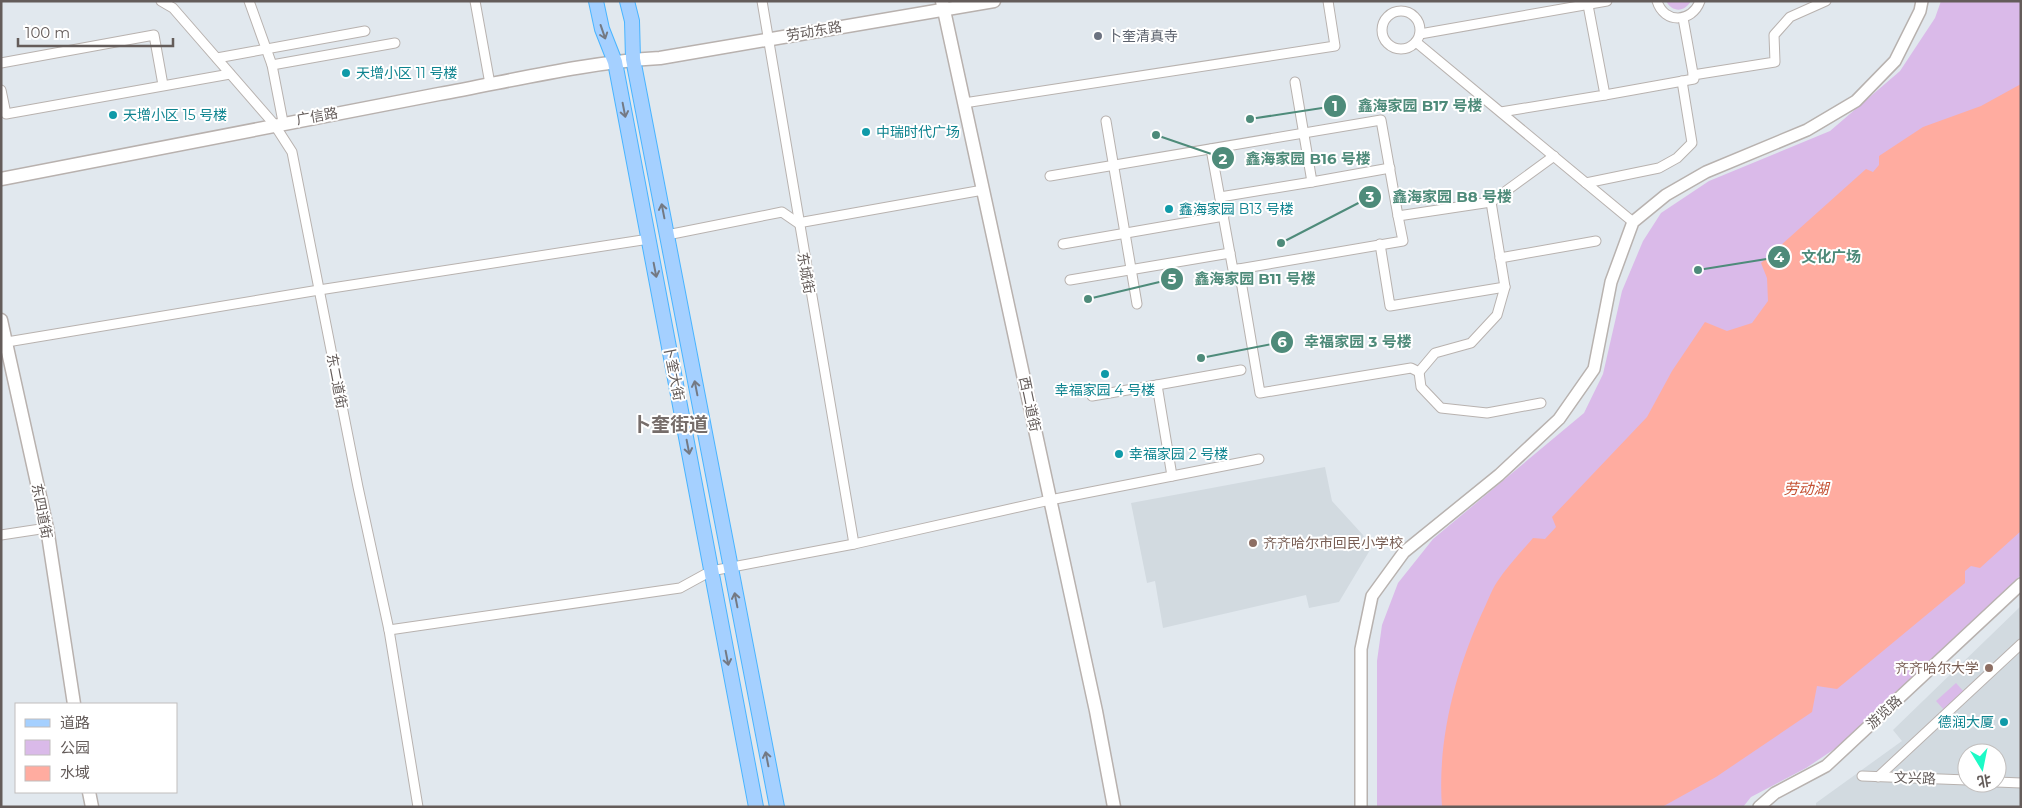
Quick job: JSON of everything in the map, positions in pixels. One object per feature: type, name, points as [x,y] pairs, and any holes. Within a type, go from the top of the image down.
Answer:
[{"type":"main road","name":"卜奎大街","points":[[596,1],[602,29],[615,62],[756,807]]},
{"type":"main road","name":"卜奎大街","points":[[628,1],[632,21],[633,59],[729,567],[777,807]]},
{"type":"main road","name":"劳动东路","points":[[633,59],[660,58],[943,5],[994,1]]},
{"type":"main road","name":"西二道街","points":[[943,5],[1096,711],[1114,807]]},
{"type":"main road","name":"广信路","points":[[1,180],[279,123],[633,59]]},
{"type":"main road","name":"东四道街","points":[[1,320],[46,528],[74,703]]},
{"type":"main road","points":[[89,793],[92,807]]},
{"type":"street","name":"东二道街","points":[[161,1],[174,5],[230,74],[279,123],[292,152],[389,630],[418,807]]},
{"type":"street","points":[[249,1],[272,65],[279,123]]},
{"type":"street","points":[[475,1],[490,84]]},
{"type":"street","name":"东城街","points":[[762,1],[798,223],[854,544]]},
{"type":"street","points":[[964,103],[1335,46],[1328,1]]},
{"type":"street","points":[[1395,1],[1397,11]]},
{"type":"street","points":[[1607,1],[1418,38],[1405,49],[1393,47],[1384,39],[1382,26],[1384,20],[1397,11],[1406,11],[1416,18],[1418,38],[1501,112],[1633,222]]},
{"type":"street","points":[[1657,1],[1661,11],[1667,16],[1683,18],[1694,12],[1700,1]]},
{"type":"street","points":[[1693,75],[1774,62],[1774,35],[1790,17],[1826,1]]},
{"type":"street","points":[[1361,807],[1361,649],[1372,596],[1404,552],[1499,476],[1559,419],[1594,369],[1611,282],[1633,222],[1666,195],[1706,172],[1807,130],[1856,100],[1895,61],[1920,11],[1922,1]]},
{"type":"street","points":[[1588,5],[1605,95]]},
{"type":"street","points":[[1501,112],[1694,79],[1683,18]]},
{"type":"street","points":[[217,58],[365,30]]},
{"type":"street","points":[[1,63],[154,35],[163,85]]},
{"type":"street","points":[[272,65],[395,43]]},
{"type":"street","points":[[1,90],[6,114],[230,74]]},
{"type":"street","points":[[1586,183],[1659,168],[1677,158],[1692,143],[1682,81]]},
{"type":"street","points":[[1295,82],[1312,182]]},
{"type":"street","points":[[1106,120],[1137,304]]},
{"type":"street","points":[[1050,176],[1381,120],[1403,241],[1233,270],[1212,149]]},
{"type":"street","points":[[1398,216],[1491,202],[1554,156]]},
{"type":"street","points":[[1220,197],[1390,168]]},
{"type":"street","points":[[667,235],[782,212],[798,223],[983,190]]},
{"type":"street","points":[[1491,202],[1505,287],[1497,316],[1471,343],[1435,353],[1419,372],[1421,387],[1441,408],[1487,413],[1541,402]]},
{"type":"street","points":[[1063,244],[1224,216]]},
{"type":"street","points":[[7,342],[319,290],[649,239]]},
{"type":"street","points":[[1500,258],[1596,241]]},
{"type":"street","points":[[1380,244],[1390,306],[1505,287]]},
{"type":"street","points":[[1070,280],[1230,253]]},
{"type":"street","points":[[1239,269],[1260,393],[1412,368],[1419,372]]},
{"type":"street","points":[[1092,396],[1241,370]]},
{"type":"street","points":[[1156,385],[1172,476]]},
{"type":"street","points":[[389,630],[680,588],[711,571],[854,544],[1050,500],[1259,459]]},
{"type":"street","points":[[1,536],[46,528]]},
{"type":"street","name":"游览路","points":[[1759,807],[1775,793],[1826,766],[2021,584]]},
{"type":"street","points":[[1878,777],[2021,644]]},
{"type":"street","name":"文兴路","points":[[1862,776],[1957,780]]},
{"type":"street","points":[[2007,782],[2021,783]]},
{"type":"shaded area","name":"齐齐哈尔市回民小学校","points":[[1325,467],[1332,501],[1363,535],[1370,550],[1339,602],[1309,608],[1306,595],[1163,628],[1155,581],[1147,583],[1131,503]]},
{"type":"shaded area","name":"齐齐哈尔大学","points":[[2021,606],[2021,807],[1816,807],[1816,803],[1902,741],[1893,730]]},
{"type":"green space","points":[[1666,1],[1691,1],[1685,8],[1678,10],[1671,7]]},
{"type":"green space","name":"劳动湖","points":[[1941,1],[2021,1],[2021,575],[1839,746],[1806,768],[1751,797],[1743,807],[1377,807],[1377,661],[1382,625],[1398,583],[1433,539],[1584,413],[1603,374],[1622,291],[1643,241],[1661,213],[1709,181],[1830,131],[1900,71],[1935,18]]},
{"type":"green space","points":[[1956,683],[1966,694],[1946,712],[1936,701]]},
{"type":"water","name":"劳动湖","points":[[2021,84],[2021,531],[1980,568],[1971,566],[1965,571],[1965,583],[1837,689],[1817,686],[1812,712],[1716,777],[1662,807],[1442,807],[1442,758],[1445,733],[1456,683],[1472,636],[1491,593],[1510,565],[1533,538],[1545,539],[1556,527],[1552,517],[1647,417],[1672,371],[1705,322],[1727,331],[1752,323],[1768,301],[1767,278],[1761,263],[1866,169],[1873,172],[1879,165],[1879,156],[1923,127],[1981,106]]},
{"type":"place","name":"卜奎清真寺","points":[[1098,36]]},
{"type":"place","name":"天增小区 11 号楼","points":[[346,73]]},
{"type":"place","name":"天增小区 15 号楼","points":[[113,115]]},
{"type":"place","name":"鑫海家园 B17 号楼","points":[[1250,119]]},
{"type":"place","name":"中瑞时代广场","points":[[866,132]]},
{"type":"place","name":"鑫海家园 B16 号楼","points":[[1156,135]]},
{"type":"place","name":"鑫海家园 B13 号楼","points":[[1169,209]]},
{"type":"place","name":"鑫海家园 B8 号楼","points":[[1281,243]]},
{"type":"place","name":"文化广场","points":[[1698,270]]},
{"type":"place","name":"鑫海家园 B11 号楼","points":[[1088,299]]},
{"type":"place","name":"幸福家园 3 号楼","points":[[1201,358]]},
{"type":"place","name":"幸福家园 4 号楼","points":[[1105,374]]},
{"type":"place","name":"幸福家园 2 号楼","points":[[1119,454]]},
{"type":"place","name":"齐齐哈尔市回民小学校","points":[[1253,543]]},
{"type":"place","name":"齐齐哈尔大学","points":[[1989,668]]},
{"type":"place","name":"德润大厦","points":[[2004,722]]},
{"type":"district","name":"卜奎街道","points":[[670,424]]}]
